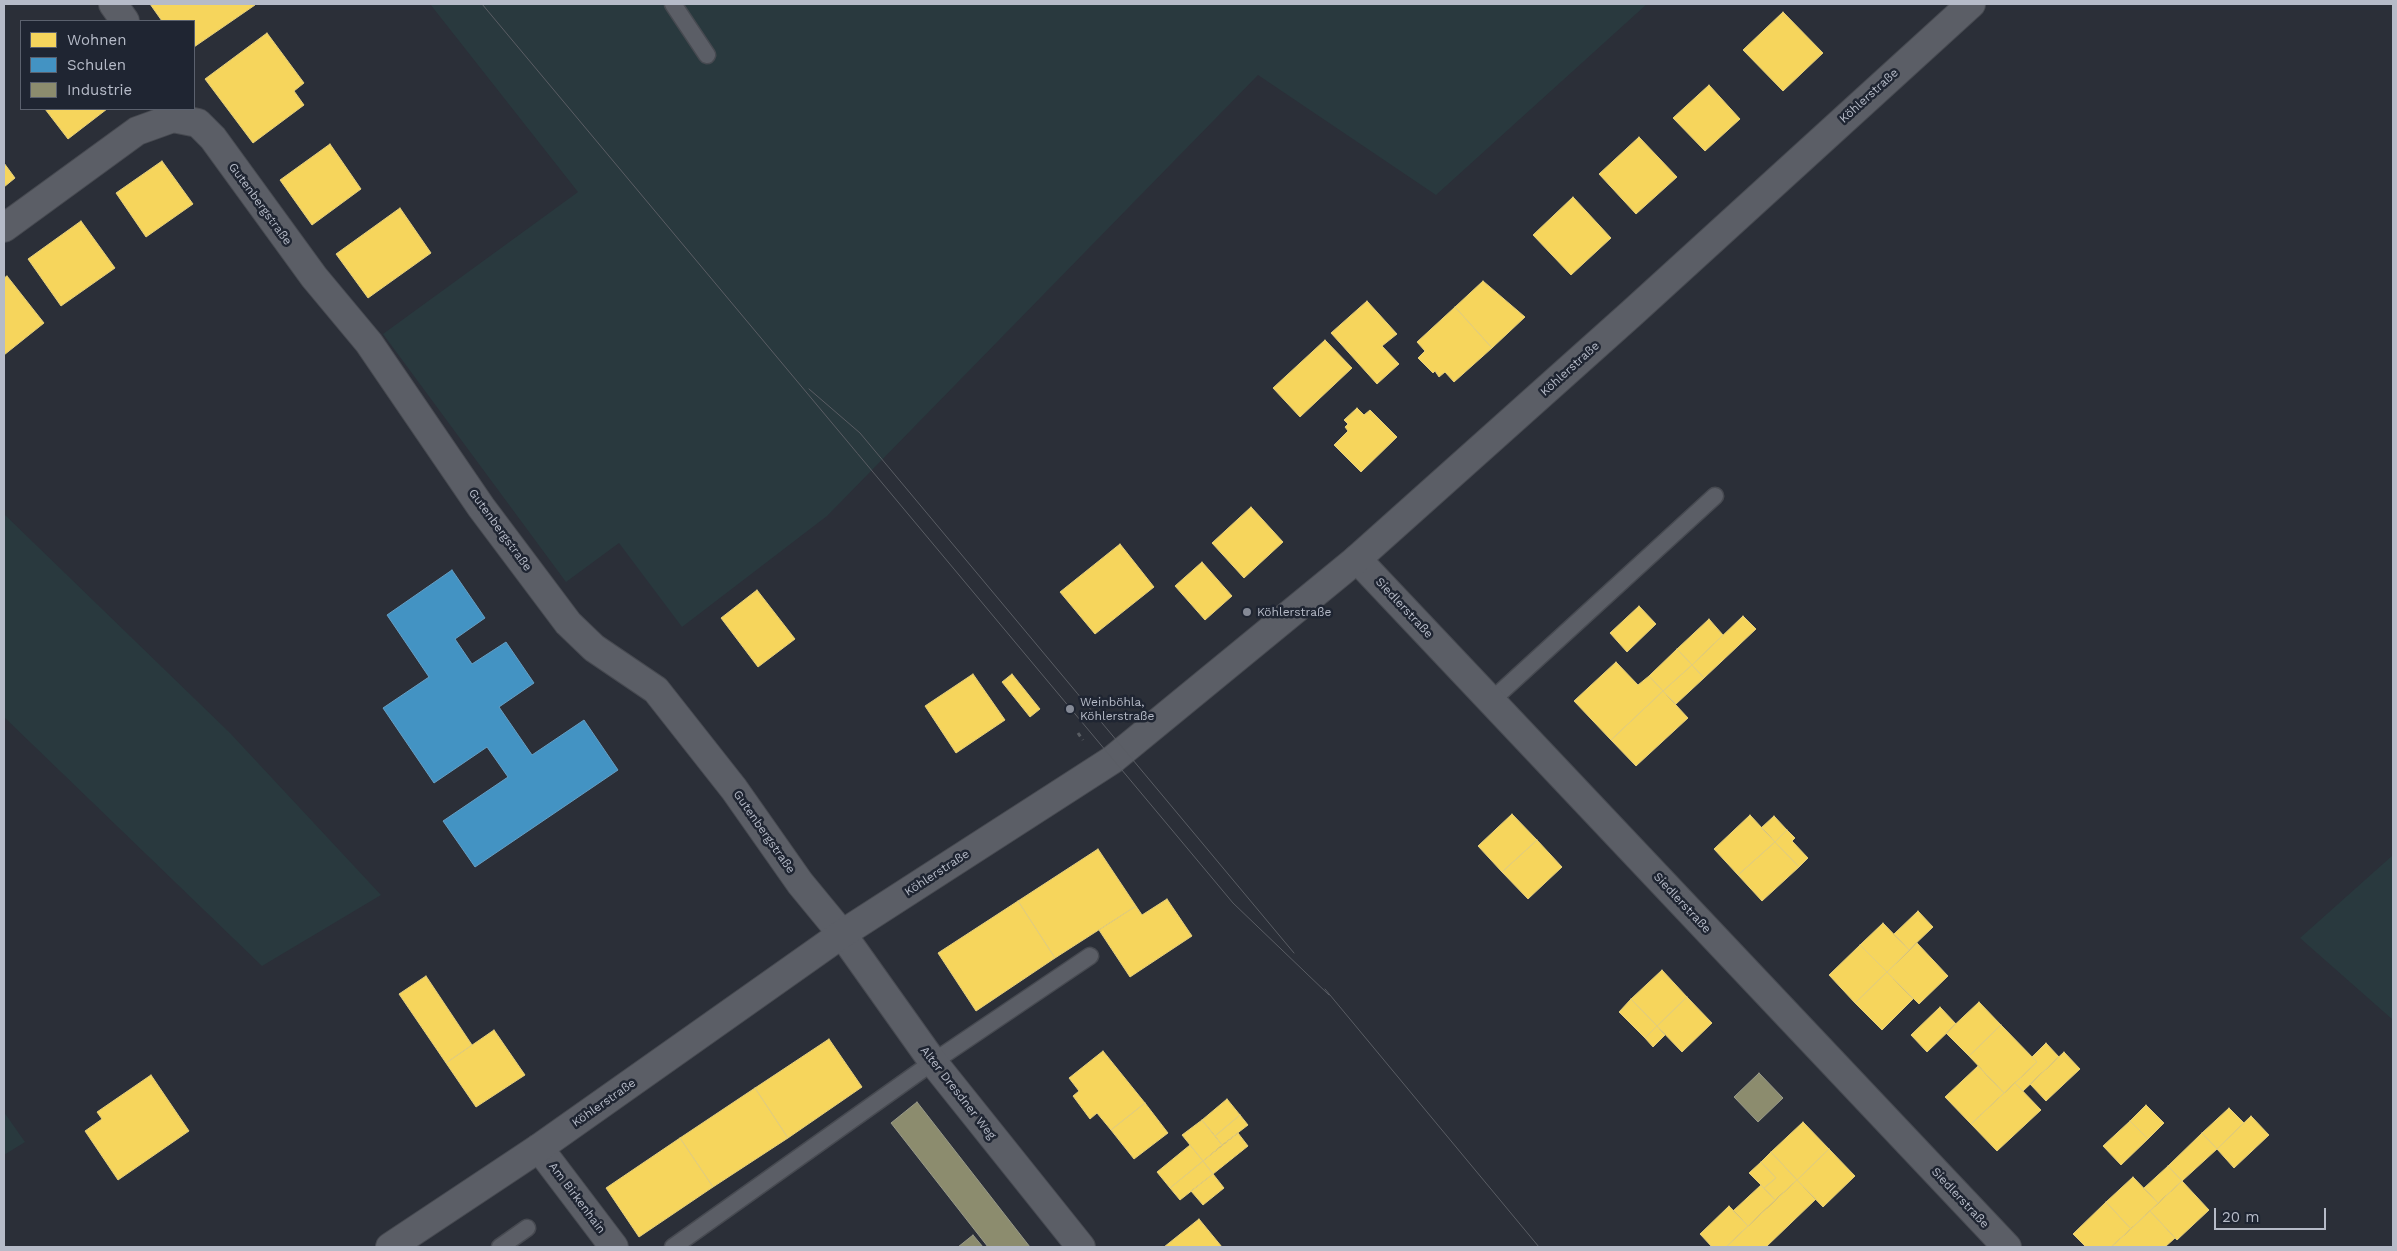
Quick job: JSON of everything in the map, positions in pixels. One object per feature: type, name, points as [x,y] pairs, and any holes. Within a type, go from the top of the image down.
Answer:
[{"type":"street","points":[[113,4],[125,20]]},
{"type":"street","name":"Köhlerstraße","points":[[390,1247],[539,1148],[842,934],[1112,760],[1357,559],[1566,373],[1971,4]]},
{"type":"street","name":"Gutenbergstraße","points":[[4,228],[137,131],[171,113],[198,123],[213,138],[314,277],[369,343],[481,507],[568,623],[594,648],[656,690],[734,789],[800,883],[842,934]]},
{"type":"street","name":"Siedlerstraße","points":[[1357,559],[2007,1247]]},
{"type":"street","name":"Alter Dresdner Weg","points":[[842,934],[932,1062],[1081,1247]]},
{"type":"street","name":"Am Birkenhain","points":[[539,1148],[614,1247]]},
{"type":"lane","points":[[674,4],[707,54]]},
{"type":"lane","points":[[1491,701],[1715,496]]},
{"type":"lane","points":[[673,1247],[932,1062],[1090,956]]},
{"type":"lane","points":[[500,1247],[527,1228]]},
{"type":"shaded area","points":[[430,4],[1647,4],[1436,195],[1258,75],[827,516],[682,627],[619,543],[566,582],[383,334],[578,192]]},
{"type":"shaded area","points":[[4,514],[230,733],[381,895],[262,966],[4,717]]},
{"type":"shaded area","points":[[2393,855],[2393,1020],[2300,938]]},
{"type":"shaded area","points":[[4,1112],[25,1142],[4,1155]]},
{"type":"building: Wohnen","points":[[150,4],[255,5],[195,46],[195,20],[161,20]]},
{"type":"building: Wohnen","points":[[1783,12],[1823,53],[1783,91],[1743,50]]},
{"type":"building: Wohnen","points":[[267,33],[304,83],[294,91],[304,105],[253,143],[205,79]]},
{"type":"building: Wohnen","points":[[1709,85],[1740,119],[1705,151],[1673,118]]},
{"type":"building: Wohnen","points":[[46,110],[106,110],[68,139]]},
{"type":"building: Wohnen","points":[[1639,137],[1677,177],[1636,214],[1599,174]]},
{"type":"building: Wohnen","points":[[330,144],[361,189],[312,225],[280,180]]},
{"type":"building: Wohnen","points":[[162,161],[193,204],[146,237],[116,193]]},
{"type":"building: Wohnen","points":[[4,163],[15,178],[4,187]]},
{"type":"building: Wohnen","points":[[1573,197],[1611,238],[1571,275],[1533,235]]},
{"type":"building: Wohnen","points":[[400,208],[431,253],[368,298],[336,254]]},
{"type":"building: Wohnen","points":[[81,221],[115,268],[61,306],[28,259]]},
{"type":"building: Wohnen","points":[[7,276],[44,323],[4,355],[4,278]]},
{"type":"building: Wohnen","points":[[1483,281],[1525,317],[1492,348],[1455,307]]},
{"type":"building: Wohnen","points":[[1367,301],[1397,334],[1382,346],[1399,364],[1377,384],[1331,333]]},
{"type":"building: Wohnen","points":[[1455,307],[1492,348],[1454,382],[1445,372],[1439,377],[1435,371],[1433,373],[1418,358],[1425,351],[1417,342]]},
{"type":"building: Wohnen","points":[[1325,340],[1352,368],[1300,417],[1273,388]]},
{"type":"building: Wohnen","points":[[1357,408],[1364,415],[1370,410],[1397,437],[1361,472],[1334,445],[1348,431],[1345,427],[1348,424],[1344,420]]},
{"type":"building: Wohnen","points":[[1251,507],[1283,542],[1244,578],[1212,543]]},
{"type":"building: Wohnen","points":[[1120,544],[1154,587],[1095,634],[1060,592]]},
{"type":"building: Wohnen","points":[[1202,562],[1232,596],[1205,620],[1175,586]]},
{"type":"building: Wohnen","points":[[757,590],[795,639],[758,667],[721,618]]},
{"type":"building: Wohnen","points":[[1639,606],[1656,624],[1627,652],[1610,633]]},
{"type":"building: Wohnen","points":[[1743,616],[1756,629],[1704,678],[1692,665]]},
{"type":"building: Wohnen","points":[[1709,619],[1723,635],[1692,665],[1677,649]]},
{"type":"building: Wohnen","points":[[1677,649],[1692,665],[1663,691],[1649,676]]},
{"type":"building: Wohnen","points":[[1616,662],[1638,685],[1649,676],[1663,691],[1611,740],[1574,701]]},
{"type":"building: Wohnen","points":[[1692,665],[1704,678],[1676,704],[1663,691]]},
{"type":"building: Wohnen","points":[[973,674],[1005,720],[956,753],[925,706]]},
{"type":"building: Wohnen","points":[[1012,674],[1040,709],[1030,717],[1002,682]]},
{"type":"building: Wohnen","points":[[1663,691],[1688,718],[1636,766],[1611,740]]},
{"type":"building: Wohnen","points":[[1512,814],[1537,840],[1502,872],[1478,846]]},
{"type":"building: Wohnen","points":[[1750,815],[1775,842],[1738,875],[1714,849]]},
{"type":"building: Wohnen","points":[[1774,816],[1787,830],[1775,842],[1761,828]]},
{"type":"building: Wohnen","points":[[1787,830],[1795,838],[1792,841],[1808,858],[1799,867],[1775,842]]},
{"type":"building: Wohnen","points":[[1537,840],[1562,867],[1528,899],[1502,872]]},
{"type":"building: Wohnen","points":[[1775,842],[1799,867],[1762,901],[1738,875]]},
{"type":"building: Wohnen","points":[[1098,849],[1136,906],[1055,958],[1018,901]]},
{"type":"building: Wohnen","points":[[1167,899],[1192,936],[1130,977],[1099,930],[1136,906],[1142,915]]},
{"type":"building: Wohnen","points":[[1018,901],[1055,958],[976,1011],[938,953]]},
{"type":"building: Wohnen","points":[[1918,911],[1933,927],[1909,950],[1894,934]]},
{"type":"building: Wohnen","points":[[1883,923],[1909,950],[1887,972],[1860,945]]},
{"type":"building: Wohnen","points":[[1917,943],[1948,976],[1919,1004],[1887,972]]},
{"type":"building: Wohnen","points":[[1860,945],[1887,972],[1855,1003],[1829,975]]},
{"type":"building: Wohnen","points":[[1662,970],[1687,997],[1657,1026],[1631,999]]},
{"type":"building: Wohnen","points":[[1887,972],[1913,999],[1882,1030],[1855,1003]]},
{"type":"building: Wohnen","points":[[426,976],[472,1045],[446,1063],[399,994]]},
{"type":"building: Wohnen","points":[[1687,997],[1712,1023],[1682,1052],[1657,1026]]},
{"type":"building: Wohnen","points":[[1631,999],[1657,1026],[1645,1038],[1619,1012]]},
{"type":"building: Wohnen","points":[[1979,1002],[2001,1025],[1969,1056],[1946,1033]]},
{"type":"building: Wohnen","points":[[1940,1007],[1956,1024],[1927,1052],[1911,1035]]},
{"type":"building: Wohnen","points":[[2001,1025],[2037,1062],[2004,1093],[1969,1056]]},
{"type":"building: Wohnen","points":[[1657,1026],[1665,1035],[1653,1047],[1645,1038]]},
{"type":"building: Wohnen","points":[[494,1030],[525,1075],[476,1107],[446,1063]]},
{"type":"building: Wohnen","points":[[829,1039],[862,1087],[788,1138],[755,1088]]},
{"type":"building: Wohnen","points":[[2046,1043],[2059,1057],[2023,1091],[2015,1083],[2037,1062],[2032,1057]]},
{"type":"building: Wohnen","points":[[1103,1051],[1145,1103],[1111,1130],[1097,1113],[1090,1119],[1073,1096],[1079,1091],[1069,1078]]},
{"type":"building: Wohnen","points":[[2064,1052],[2080,1069],[2046,1101],[2030,1084]]},
{"type":"building: Wohnen","points":[[1978,1066],[2004,1093],[1971,1124],[1945,1097]]},
{"type":"building: Wohnen","points":[[151,1075],[189,1131],[118,1180],[85,1131],[102,1119],[97,1112]]},
{"type":"building: Wohnen","points":[[2015,1083],[2041,1110],[1997,1151],[1971,1124]]},
{"type":"building: Wohnen","points":[[755,1088],[788,1138],[713,1187],[680,1138]]},
{"type":"building: Wohnen","points":[[1227,1099],[1240,1115],[1215,1136],[1202,1120]]},
{"type":"building: Wohnen","points":[[1145,1103],[1168,1133],[1134,1159],[1111,1130]]},
{"type":"building: Wohnen","points":[[2146,1105],[2164,1123],[2148,1139],[2130,1121]]},
{"type":"building: Wohnen","points":[[2229,1108],[2244,1123],[2217,1149],[2202,1133]]},
{"type":"building: Wohnen","points":[[1240,1115],[1248,1125],[1222,1145],[1215,1136]]},
{"type":"building: Wohnen","points":[[2251,1116],[2269,1135],[2234,1168],[2217,1149]]},
{"type":"building: Wohnen","points":[[1202,1120],[1222,1145],[1203,1161],[1182,1135]]},
{"type":"building: Wohnen","points":[[2130,1121],[2148,1139],[2121,1165],[2103,1146]]},
{"type":"building: Wohnen","points":[[1803,1122],[1829,1149],[1797,1180],[1771,1152]]},
{"type":"building: Wohnen","points":[[1238,1133],[1248,1146],[1213,1174],[1203,1161]]},
{"type":"building: Wohnen","points":[[2202,1133],[2217,1149],[2182,1181],[2168,1166]]},
{"type":"building: Wohnen","points":[[680,1138],[713,1187],[639,1237],[606,1188]]},
{"type":"building: Wohnen","points":[[1190,1145],[1203,1161],[1170,1188],[1157,1172]]},
{"type":"building: Wohnen","points":[[1829,1149],[1855,1176],[1823,1207],[1797,1180]]},
{"type":"building: Wohnen","points":[[1771,1152],[1797,1180],[1775,1200],[1764,1188],[1776,1178],[1761,1162]]},
{"type":"building: Wohnen","points":[[1203,1161],[1213,1174],[1180,1200],[1170,1188]]},
{"type":"building: Wohnen","points":[[1761,1162],[1776,1178],[1764,1188],[1749,1173]]},
{"type":"building: Wohnen","points":[[2168,1166],[2182,1181],[2158,1203],[2144,1188]]},
{"type":"building: Wohnen","points":[[1213,1174],[1224,1188],[1203,1205],[1191,1191]]},
{"type":"building: Wohnen","points":[[2133,1177],[2158,1203],[2131,1229],[2106,1202]]},
{"type":"building: Wohnen","points":[[1797,1180],[1816,1199],[1766,1247],[1726,1247]]},
{"type":"building: Wohnen","points":[[2182,1181],[2209,1210],[2177,1240],[2150,1211]]},
{"type":"building: Wohnen","points":[[1761,1185],[1775,1200],[1748,1226],[1733,1211]]},
{"type":"building: Wohnen","points":[[2106,1202],[2131,1229],[2111,1247],[2086,1247],[2073,1234]]},
{"type":"building: Wohnen","points":[[1729,1206],[1748,1226],[1726,1247],[1712,1247],[1700,1234]]},
{"type":"building: Wohnen","points":[[2150,1211],[2175,1238],[2165,1247],[2111,1247]]},
{"type":"building: Wohnen","points":[[1199,1219],[1222,1247],[1164,1247]]},
{"type":"building: Schulen","points":[[452,570],[485,618],[455,639],[472,664],[506,642],[534,683],[499,707],[532,755],[584,720],[618,770],[475,867],[443,821],[508,777],[487,747],[434,783],[383,708],[429,677],[387,615]]},
{"type":"building: Industrie","points":[[1759,1073],[1783,1098],[1758,1122],[1734,1097]]},
{"type":"building: Industrie","points":[[917,1102],[1030,1247],[988,1247],[891,1123]]},
{"type":"building: Industrie","points":[[973,1235],[983,1247],[958,1247]]},
{"type":"tram line","points":[[482,4],[1233,903],[1329,995]]},
{"type":"tram line","points":[[809,389],[860,433],[1294,953]]},
{"type":"tram line","points":[[1325,989],[1539,1247]]},
{"type":"place","name":"Köhlerstraße","points":[[1247,612]]},
{"type":"place","name":"Weinböhla, Köhlerstraße","points":[[1070,709]]}]
